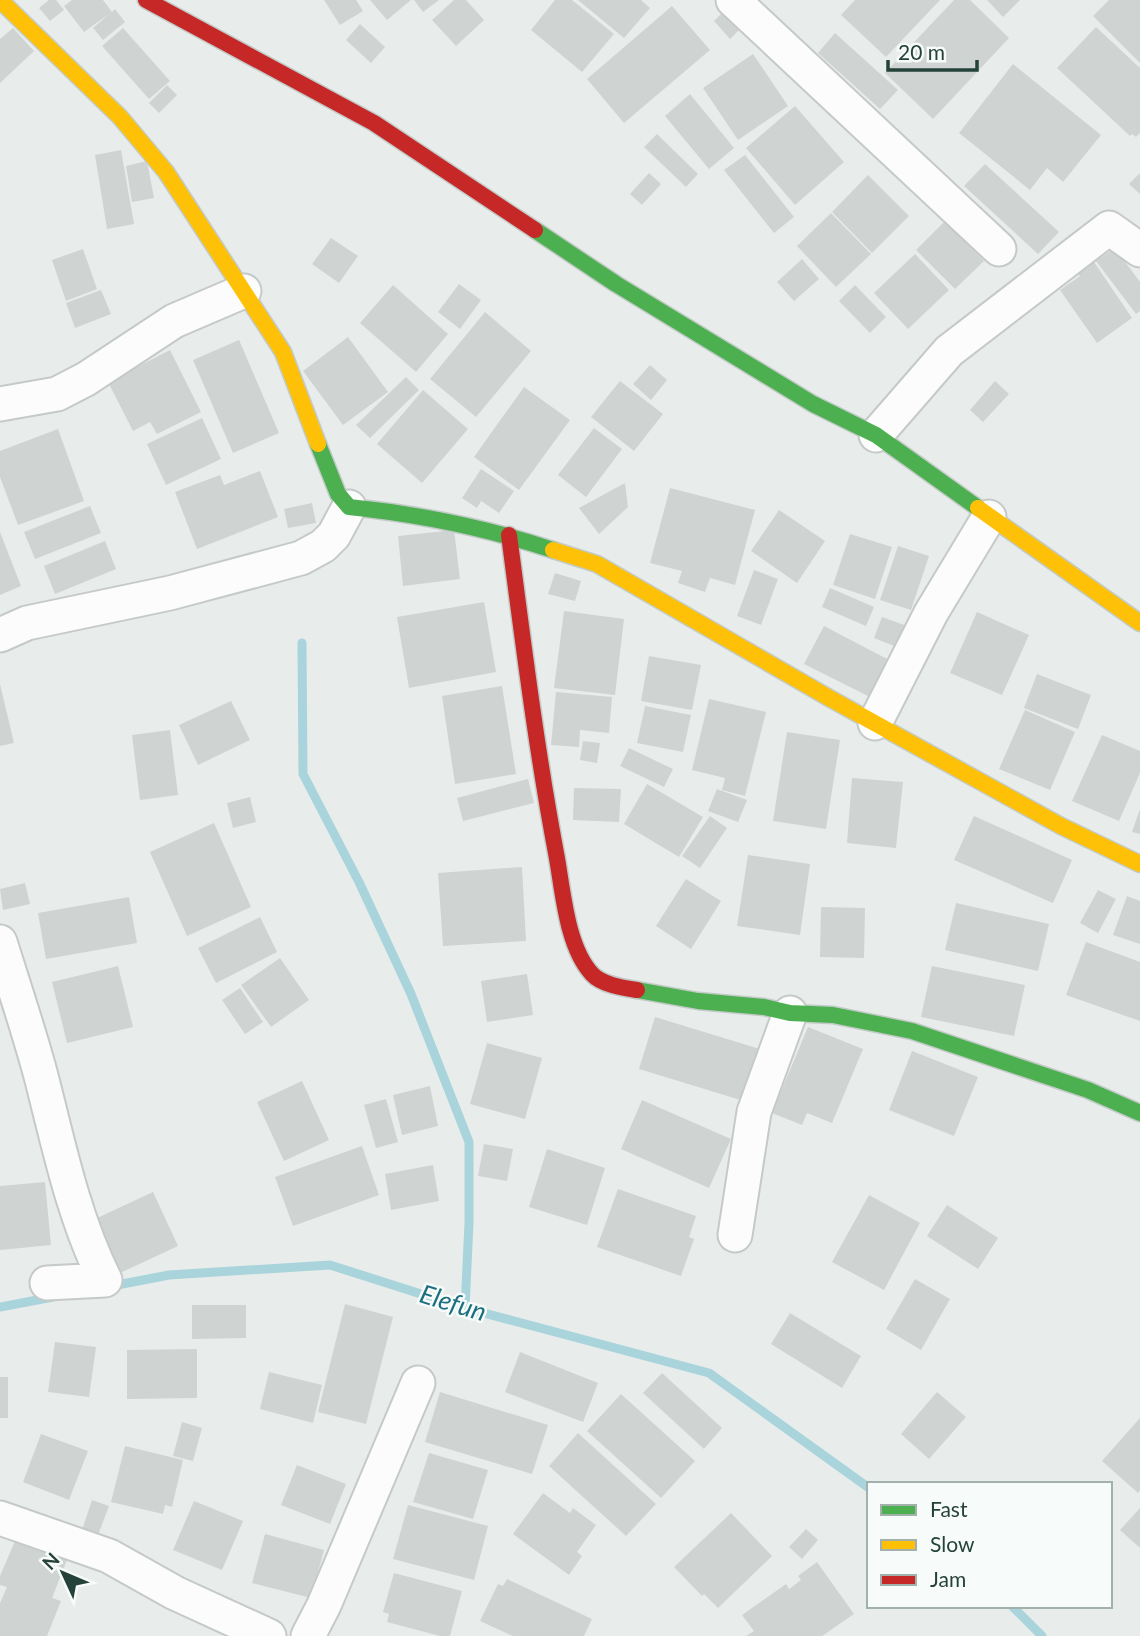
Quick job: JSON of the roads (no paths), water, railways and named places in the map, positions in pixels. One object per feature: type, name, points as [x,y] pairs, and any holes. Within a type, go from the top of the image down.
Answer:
[{"type":"street","points":[[0,0],[121,117],[166,172],[283,352],[330,477],[348,507],[390,511],[509,535],[597,564],[1060,826],[1140,864]]},
{"type":"street","points":[[146,0],[374,123],[616,284],[813,404],[876,435],[1140,623]]},
{"type":"street","points":[[733,0],[999,249]]},
{"type":"street","points":[[876,435],[949,351],[1109,228],[1140,250]]},
{"type":"street","points":[[0,404],[57,394],[86,379],[174,321],[244,291]]},
{"type":"street","points":[[0,635],[27,623],[170,593],[301,558],[323,547],[334,535],[348,507]]},
{"type":"street","points":[[875,723],[931,613],[989,517]]},
{"type":"street","points":[[509,535],[537,750],[571,933],[583,962],[594,977],[620,987],[698,1001],[764,1007],[790,1013],[833,1015],[912,1031],[1088,1090],[1140,1113]]},
{"type":"street","points":[[0,942],[40,1073],[67,1183],[89,1248],[105,1280],[47,1283]]},
{"type":"street","points":[[735,1235],[754,1112],[790,1013]]},
{"type":"street","points":[[308,1636],[324,1605],[418,1383]]},
{"type":"street","points":[[0,1518],[109,1556],[175,1593],[269,1636]]},
{"type":"waterway","points":[[302,643],[303,774],[359,882],[411,994],[469,1142],[465,1308]]},
{"type":"waterway","name":"Elefun","points":[[112,1286],[169,1275],[330,1265],[465,1308],[709,1373],[867,1487]]},
{"type":"waterway","name":"Elefun","points":[[0,1307],[53,1297]]},
{"type":"waterway","name":"Elefun","points":[[1014,1608],[1042,1636]]}]
